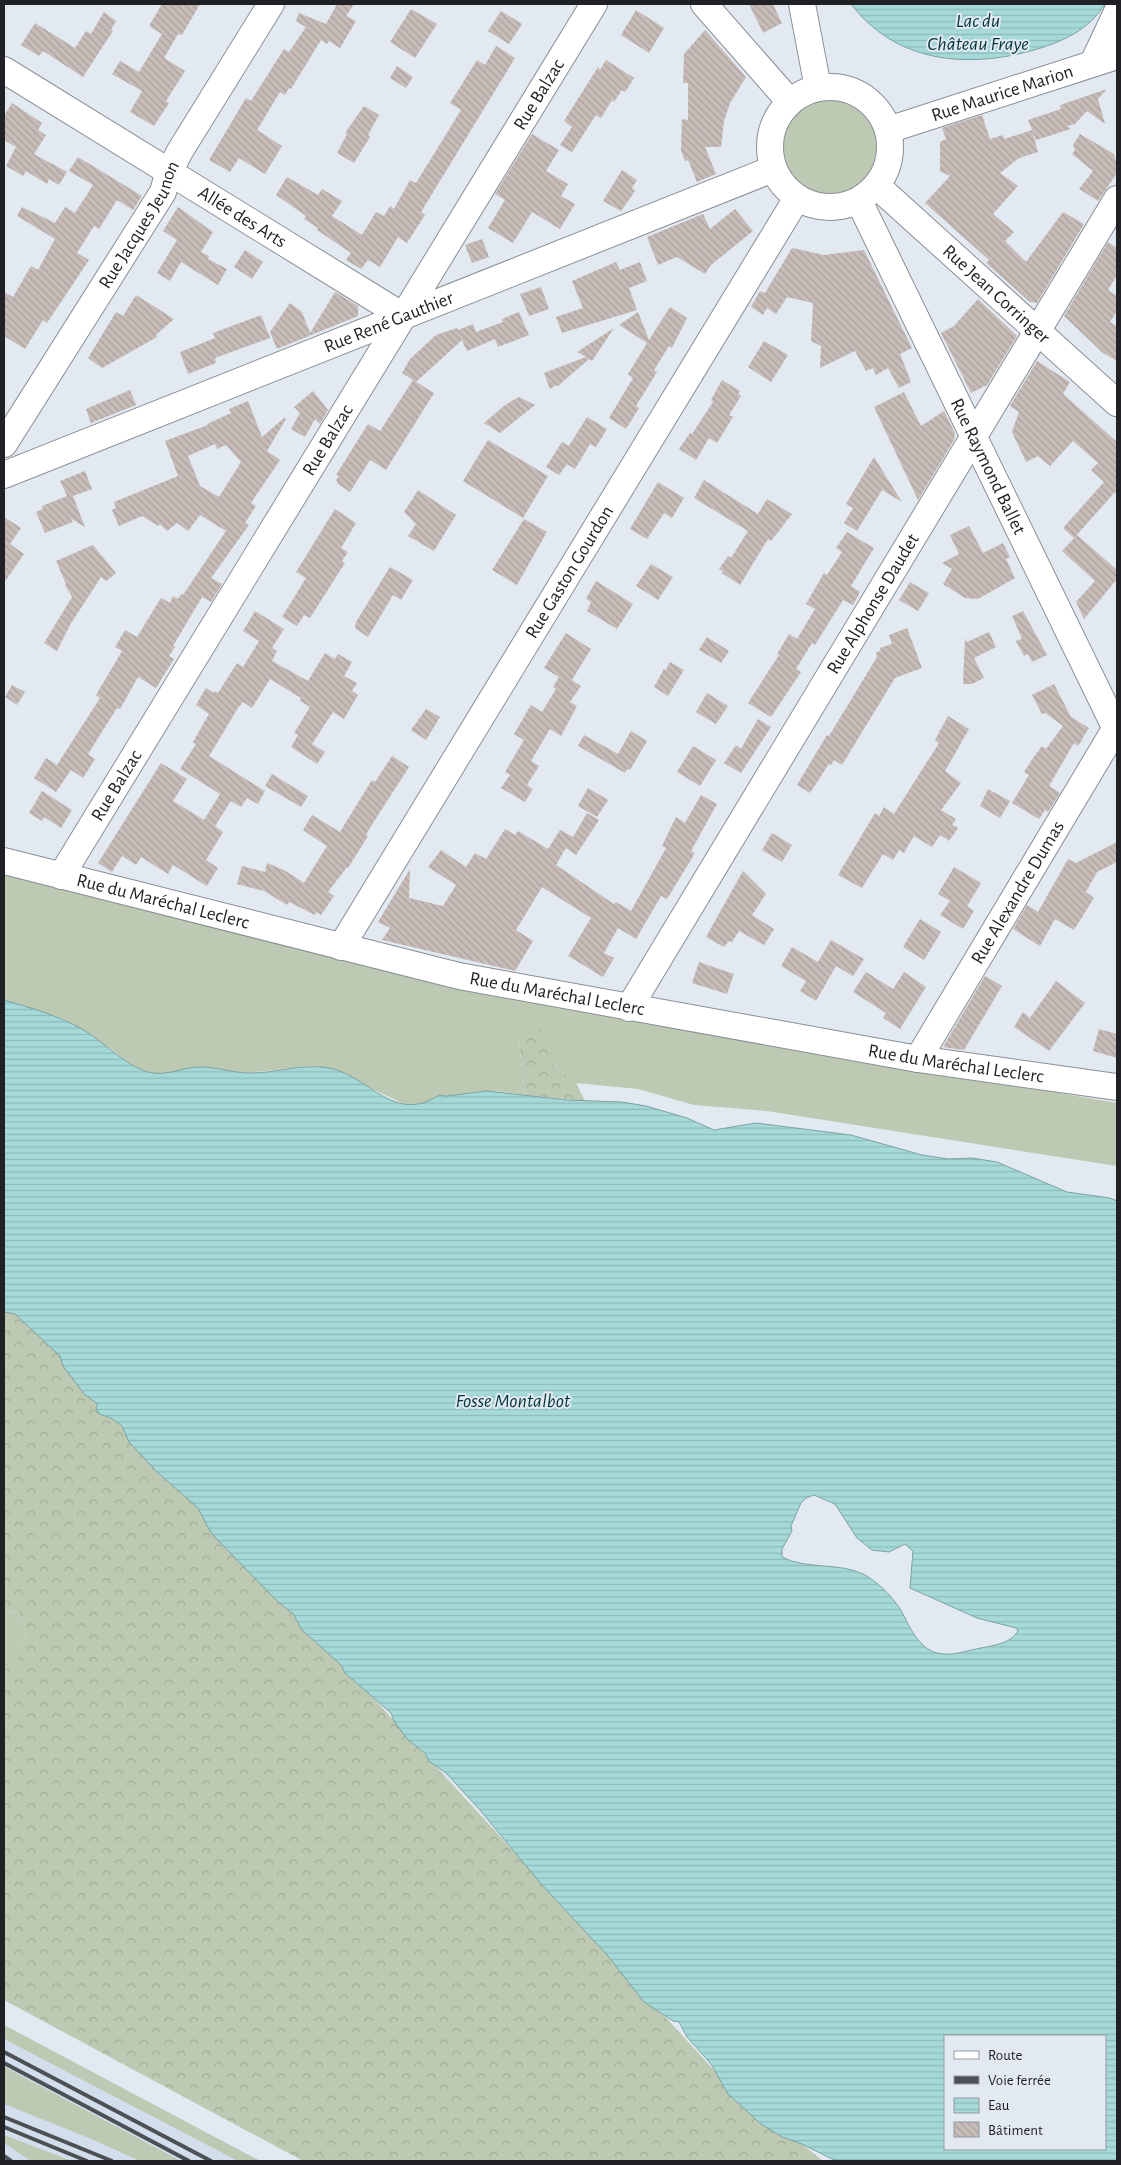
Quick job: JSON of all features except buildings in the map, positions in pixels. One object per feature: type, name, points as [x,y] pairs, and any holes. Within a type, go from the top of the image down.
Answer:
[{"type":"street","name":"Rue Jacques Jeunon","points":[[4,444],[163,192],[168,174],[271,4]]},
{"type":"street","name":"Rue Balzac","points":[[61,876],[594,4]]},
{"type":"street","points":[[704,4],[790,102]]},
{"type":"street","points":[[802,4],[818,88]]},
{"type":"street","points":[[1105,59],[1117,12]]},
{"type":"street","name":"Rue Maurice Marion","points":[[888,130],[1105,59]]},
{"type":"street","name":"Allée des Arts","points":[[4,70],[168,174],[403,316]]},
{"type":"street","points":[[836,87],[853,92],[868,101],[881,115],[888,130],[890,150],[887,169],[868,193],[844,206],[828,208],[812,205],[797,198],[783,185],[773,169],[769,151],[771,133],[778,116],[790,102],[803,93],[818,88],[836,87]]},
{"type":"street","name":"Rue René Gauthier","points":[[4,475],[773,169]]},
{"type":"street","name":"Rue Jean Corringer","points":[[868,193],[1038,331],[1117,403]]},
{"type":"street","name":"Rue Raymond Ballet","points":[[868,193],[975,438],[1117,728]]},
{"type":"street","name":"Rue Gaston Gourdon","points":[[341,947],[797,198]]},
{"type":"street","name":"Rue Alphonse Daudet","points":[[629,1008],[975,438],[1117,199]]},
{"type":"street","name":"Rue Alexandre Dumas","points":[[918,1059],[1117,728]]},
{"type":"street","name":"Rue du Maréchal Leclerc","points":[[4,861],[459,976],[918,1059],[1117,1087]]},
{"type":"shaded area","points":[[4,2025],[255,2158],[261,2161],[4,2161]]},
{"type":"green space","points":[[831,97],[851,101],[868,112],[879,129],[883,149],[879,169],[868,186],[851,197],[831,201],[811,197],[794,186],[783,169],[779,149],[783,129],[794,112],[811,101]]},
{"type":"green space","points":[[4,872],[668,1025],[1117,1103],[1117,1166],[767,1111],[694,1105],[638,1089],[576,1083],[551,1062],[519,1043],[525,1095],[486,1091],[439,1095],[425,1105],[410,1107],[329,1068],[310,1066],[246,1073],[201,1067],[160,1075],[147,1072],[129,1064],[114,1051],[64,1019],[4,1000]]},
{"type":"green space","points":[[540,1027],[551,1062],[576,1083],[585,1101],[525,1095],[519,1042]]},
{"type":"green space","points":[[4,1312],[15,1314],[60,1356],[724,2081],[823,2161],[303,2161],[4,2000],[4,1668],[14,1670],[26,1634],[19,1612],[4,1613]]},
{"type":"green space","points":[[19,1612],[26,1634],[14,1671],[4,1668],[4,1613]]},
{"type":"green space","points":[[4,2025],[260,2161],[238,2161],[4,2039]]},
{"type":"green space","points":[[4,2066],[181,2161],[140,2161],[4,2104]]},
{"type":"green space","points":[[4,2135],[72,2161],[31,2161],[4,2143]]},
{"type":"water","name":"Lac du Château Fraye","points":[[851,4],[1105,4],[1099,13],[1083,28],[1055,43],[1009,56],[959,59],[934,56],[911,49],[889,39],[869,24]]},
{"type":"water","name":"Fosse Montalbot","points":[[4,1000],[44,1012],[73,1024],[90,1034],[123,1059],[148,1072],[168,1073],[193,1067],[246,1073],[308,1067],[329,1068],[344,1073],[382,1096],[395,1102],[409,1105],[423,1103],[439,1095],[447,1096],[487,1091],[567,1100],[622,1102],[646,1106],[687,1118],[714,1130],[756,1123],[851,1135],[922,1155],[948,1159],[972,1158],[997,1162],[1067,1192],[1110,1198],[1117,1201],[1117,2161],[836,2161],[802,2144],[782,2137],[761,2124],[728,2094],[711,2064],[687,2037],[679,2022],[673,2021],[644,2002],[608,1956],[542,1885],[479,1809],[446,1773],[429,1761],[425,1753],[408,1740],[394,1721],[391,1713],[345,1673],[341,1665],[301,1629],[294,1615],[274,1598],[211,1533],[198,1508],[157,1472],[129,1442],[122,1426],[111,1418],[99,1414],[96,1408],[98,1404],[85,1395],[63,1366],[60,1356],[15,1314],[4,1312]],"holes":[[[814,1495],[835,1504],[857,1538],[872,1550],[889,1552],[905,1544],[913,1551],[910,1588],[977,1618],[1016,1628],[1018,1631],[1011,1639],[997,1645],[953,1654],[937,1653],[920,1642],[893,1599],[881,1587],[863,1574],[853,1570],[802,1563],[782,1557],[782,1549],[792,1531],[791,1526],[801,1503],[806,1498]]]},
{"type":"railway","points":[[4,2052],[211,2161]]},
{"type":"railway","points":[[4,2063],[189,2161]]},
{"type":"railway","points":[[4,2117],[112,2161]]},
{"type":"railway","points":[[4,2127],[87,2161]]},
{"type":"railway","points":[[4,2156],[11,2161]]}]
